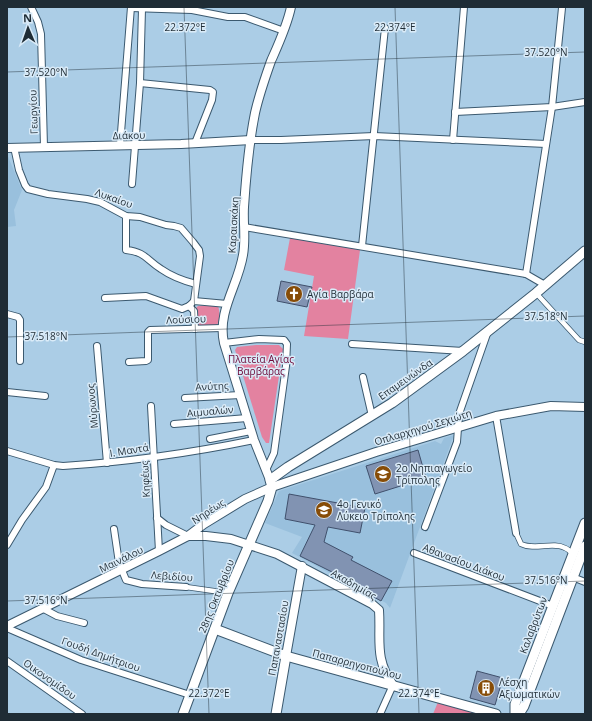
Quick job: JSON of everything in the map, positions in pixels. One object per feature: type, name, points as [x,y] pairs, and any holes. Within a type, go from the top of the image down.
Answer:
[{"type":"main road","name":"Επαμεινώνδα","points":[[271,483],[288,467],[392,403],[463,351],[536,293],[585,251]]},
{"type":"main road","name":"28ης Οκτωβρίου","points":[[183,714],[228,593],[268,501],[271,483]]},
{"type":"main road","name":"Καλαβρύτων","points":[[519,714],[524,706],[569,576],[573,554],[585,523]]},
{"type":"main road","name":"Καλαβρύτων","points":[[515,714],[515,704],[553,606],[585,546]]},
{"type":"main road","name":"Παπαρρηγοπούλου","points":[[215,629],[286,656],[496,714]]},
{"type":"main road","name":"Παπαναστασίου","points":[[276,714],[286,656]]},
{"type":"street","name":"Γεωργίου","points":[[31,7],[38,22],[41,34],[44,147]]},
{"type":"street","name":"Καραισκάκη","points":[[271,483],[251,431],[224,343],[222,328],[224,314],[242,260],[244,249],[244,208],[255,114],[261,90],[284,31],[291,7]]},
{"type":"street","points":[[453,140],[464,7]]},
{"type":"street","points":[[120,145],[131,8],[192,10],[228,17],[245,17],[284,31]]},
{"type":"street","points":[[526,274],[552,107],[562,8]]},
{"type":"street","points":[[132,184],[140,83],[142,9]]},
{"type":"street","points":[[362,246],[385,28]]},
{"type":"street","points":[[140,83],[206,89],[213,92],[212,100],[196,143]]},
{"type":"street","points":[[455,112],[552,107],[585,102]]},
{"type":"street","points":[[251,140],[374,136],[546,144]]},
{"type":"street","name":"Διάκου","points":[[11,148],[251,140]]},
{"type":"street","name":"Λυκαίου","points":[[11,148],[24,185],[28,189],[48,194],[100,202],[126,216],[140,217],[181,228],[199,250],[200,256],[194,301]]},
{"type":"street","points":[[126,216],[126,250],[144,254],[161,270],[196,284]]},
{"type":"street","points":[[244,227],[526,274],[545,285]]},
{"type":"street","points":[[536,293],[579,340],[585,342]]},
{"type":"street","points":[[105,298],[146,296],[182,309],[189,306],[194,301],[227,304]]},
{"type":"street","points":[[189,306],[194,311],[195,329]]},
{"type":"street","points":[[7,314],[18,317],[21,328],[20,361]]},
{"type":"street","name":"Λούσιου","points":[[129,362],[146,362],[148,360],[148,332],[150,330],[222,328]]},
{"type":"street","points":[[425,527],[456,442],[459,414],[487,332]]},
{"type":"street","points":[[224,343],[273,339],[284,340],[287,344],[286,366],[274,450],[266,470]]},
{"type":"street","points":[[352,344],[463,351]]},
{"type":"street","name":"Μύρωνος","points":[[97,346],[107,463]]},
{"type":"street","points":[[363,377],[372,416]]},
{"type":"street","points":[[7,392],[45,396]]},
{"type":"street","name":"Ανύτης","points":[[185,398],[240,395]]},
{"type":"street","name":"Κηφέως","points":[[150,406],[159,551]]},
{"type":"street","name":"Οπλαρχηγού Σεχιώτη","points":[[271,483],[496,416],[551,406],[585,407]]},
{"type":"street","points":[[496,416],[516,533],[521,544],[528,547],[564,547],[573,554]]},
{"type":"street","name":"Αιμυαλών","points":[[174,424],[247,418]]},
{"type":"street","points":[[210,439],[251,431]]},
{"type":"street","name":"Ι. Μαντά","points":[[7,451],[54,465],[63,466],[107,463],[218,448],[254,440]]},
{"type":"street","points":[[7,545],[22,520],[46,487],[54,465]]},
{"type":"street","name":"Νηρέως","points":[[157,518],[166,525],[188,536],[204,524],[271,483]]},
{"type":"street","points":[[114,529],[121,570]]},
{"type":"street","name":"Μαινάλου","points":[[7,627],[42,608],[188,536],[219,537],[249,545]]},
{"type":"street","name":"Ακαδημίας","points":[[249,545],[277,554],[302,566],[372,604],[379,610],[380,656],[385,674],[393,685]]},
{"type":"street","name":"Αθανασίου Διάκου","points":[[414,553],[553,606]]},
{"type":"street","name":"Παπαναστασίου","points":[[286,656],[302,566]]},
{"type":"street","name":"Λεβιδίου","points":[[121,570],[124,578],[132,582],[228,593]]},
{"type":"street","points":[[569,576],[585,582]]},
{"type":"street","points":[[42,608],[57,616],[84,623]]},
{"type":"street","name":"Γουδή Δημήτριου","points":[[7,627],[81,660],[190,695]]},
{"type":"street","name":"Οικονομίδου","points":[[7,661],[82,714]]},
{"type":"street","points":[[380,714],[393,685]]},
{"type":"shaded area","points":[[7,154],[22,190],[14,210],[16,226],[7,227]]},
{"type":"shaded area","points":[[454,435],[390,608],[386,603],[292,553],[302,537],[265,523],[279,491],[435,441],[441,444],[444,438]]},
{"type":"green space","points":[[290,238],[360,250],[348,339],[304,336],[314,276],[284,270]]},
{"type":"green space","points":[[198,306],[218,306],[219,308],[217,325],[198,325],[196,321],[196,308]]},
{"type":"green space","name":"Πλατεία Αγίας Βαρβάρας","points":[[279,345],[283,349],[269,443],[266,443],[262,437],[235,350],[237,347]]},
{"type":"green space","points":[[438,702],[486,714],[433,714]]},
{"type":"building","name":"Αγία Βαρβάρα","points":[[281,281],[312,287],[307,307],[277,301]]},
{"type":"building","points":[[418,450],[426,478],[375,494],[366,466]]},
{"type":"building","points":[[289,494],[365,508],[360,533],[328,527],[324,542],[353,557],[351,560],[392,581],[381,601],[347,582],[348,580],[300,556],[315,525],[285,519]]},
{"type":"building","name":"Λέσχη Αξιωματικών","points":[[477,671],[503,678],[495,705],[470,698]]},
{"type":"place","name":"Αγία Βαρβάρα","points":[[294,294]]},
{"type":"place","name":"2ο Νηπιαγωγείο Τρίπολης","points":[[383,474]]},
{"type":"place","name":"4ο Γενικό Λύκειο Τρίπολης","points":[[324,510]]},
{"type":"place","name":"Λέσχη Αξιωματικών","points":[[486,688]]}]
